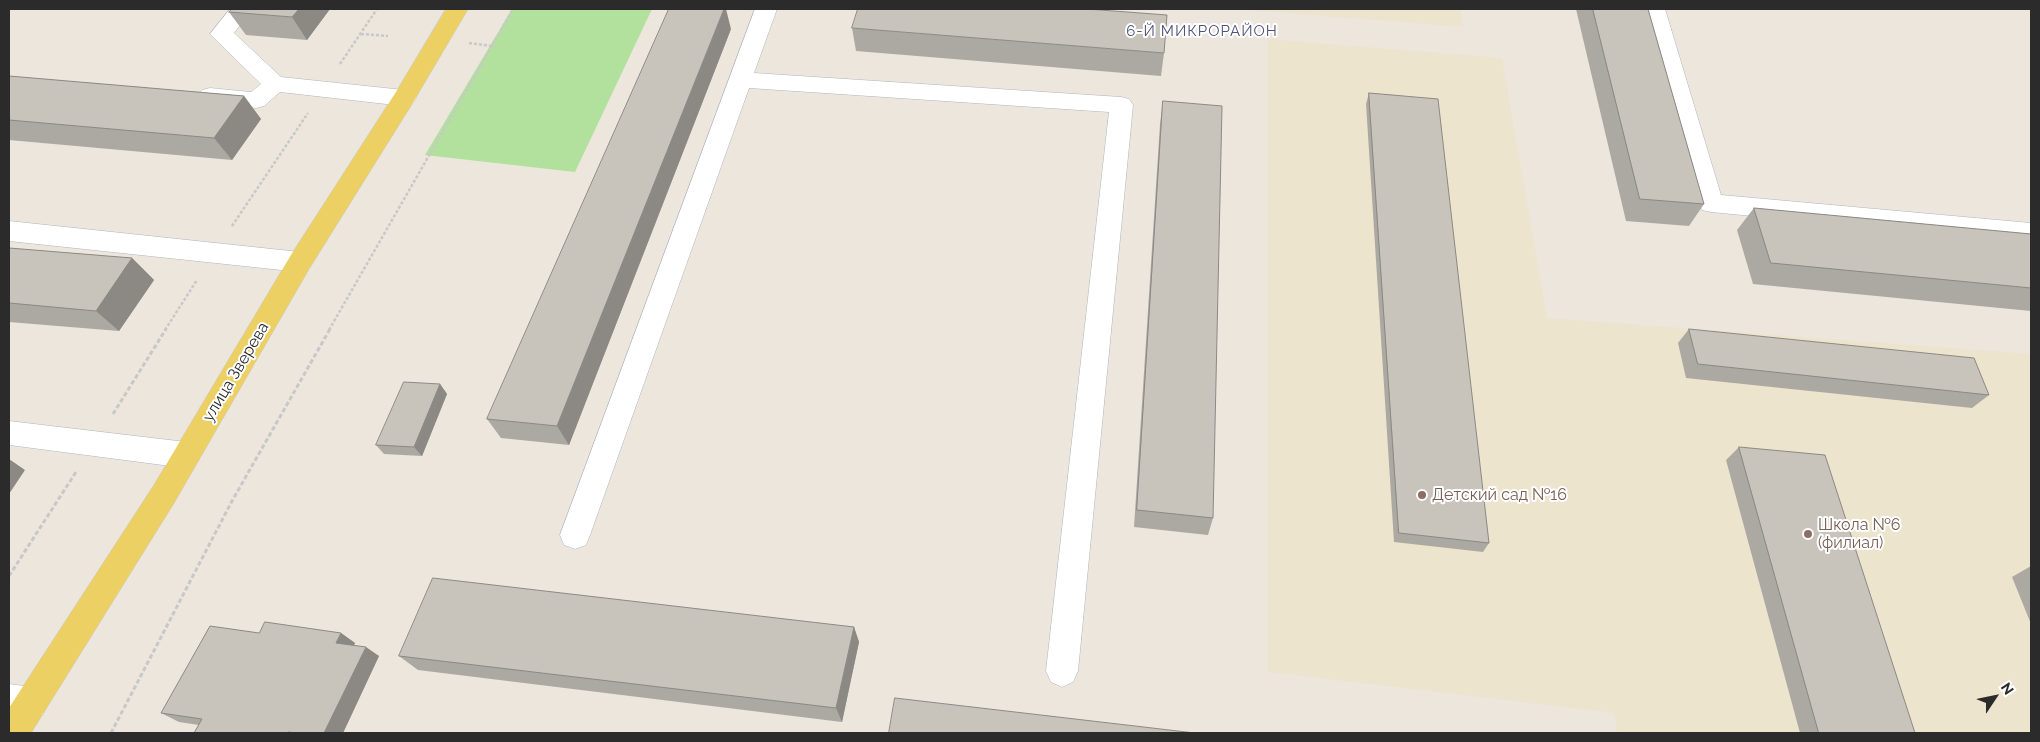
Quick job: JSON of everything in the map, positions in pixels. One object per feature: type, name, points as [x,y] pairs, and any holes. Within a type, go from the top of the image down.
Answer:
[{"type":"main road","name":"улица Зверева","points":[[12,733],[20,701],[164,494],[300,262],[404,98],[457,9]]},
{"type":"lane","points":[[241,9],[221,34],[275,84],[404,98]]},
{"type":"lane","points":[[575,535],[766,9]]},
{"type":"lane","points":[[1654,9],[1711,203],[2031,233]]},
{"type":"lane","points":[[740,80],[1121,105],[1062,671]]},
{"type":"lane","points":[[187,94],[256,100],[275,84]]},
{"type":"lane","points":[[9,231],[300,262]]},
{"type":"lane","points":[[9,433],[186,455]]},
{"type":"path","points":[[9,576],[95,443],[214,252],[377,9]]},
{"type":"path","points":[[111,733],[232,501],[513,9]]},
{"type":"path","points":[[361,34],[388,36]]},
{"type":"path","points":[[463,43],[492,46]]},
{"type":"shaded area","points":[[1237,9],[1460,9],[1463,27]]},
{"type":"shaded area","points":[[1268,39],[1502,58],[1547,318],[2031,354],[2031,733],[1617,733],[1614,713],[1268,672]]},
{"type":"green space","points":[[512,9],[652,9],[575,172],[425,155]]},
{"type":"building","points":[[232,9],[299,9],[292,17],[229,12]]},
{"type":"building","points":[[669,9],[724,9],[557,426],[487,419]]},
{"type":"building","points":[[858,9],[1087,9],[1167,15],[1164,53],[852,28]]},
{"type":"building","points":[[1593,9],[1648,9],[1704,204],[1640,199]]},
{"type":"building","points":[[9,76],[244,96],[214,138],[9,120]]},
{"type":"building","points":[[1369,93],[1438,99],[1489,543],[1399,533]]},
{"type":"building","points":[[1163,101],[1222,106],[1213,518],[1137,510]]},
{"type":"building","points":[[1754,208],[2031,234],[2031,288],[1771,263]]},
{"type":"building","points":[[9,248],[132,258],[96,311],[9,303]]},
{"type":"building","points":[[1689,329],[1974,358],[1989,395],[1698,364]]},
{"type":"building","points":[[404,382],[440,384],[414,447],[376,445]]},
{"type":"building","points":[[1739,447],[1825,455],[1915,733],[1819,733]]},
{"type":"building","points":[[433,578],[854,627],[836,708],[399,656]]},
{"type":"building","points":[[265,622],[341,633],[336,643],[366,647],[324,733],[194,733],[202,719],[161,713],[210,626],[259,633]]},
{"type":"building","points":[[895,698],[1195,733],[889,733]]},
{"type":"place","name":"Детский сад №16","points":[[1422,495]]},
{"type":"place","name":"Школа №6 (филиал)","points":[[1808,534]]},
{"type":"district","name":"6-Й МИКРОРАЙОН","points":[[1202,31]]}]
